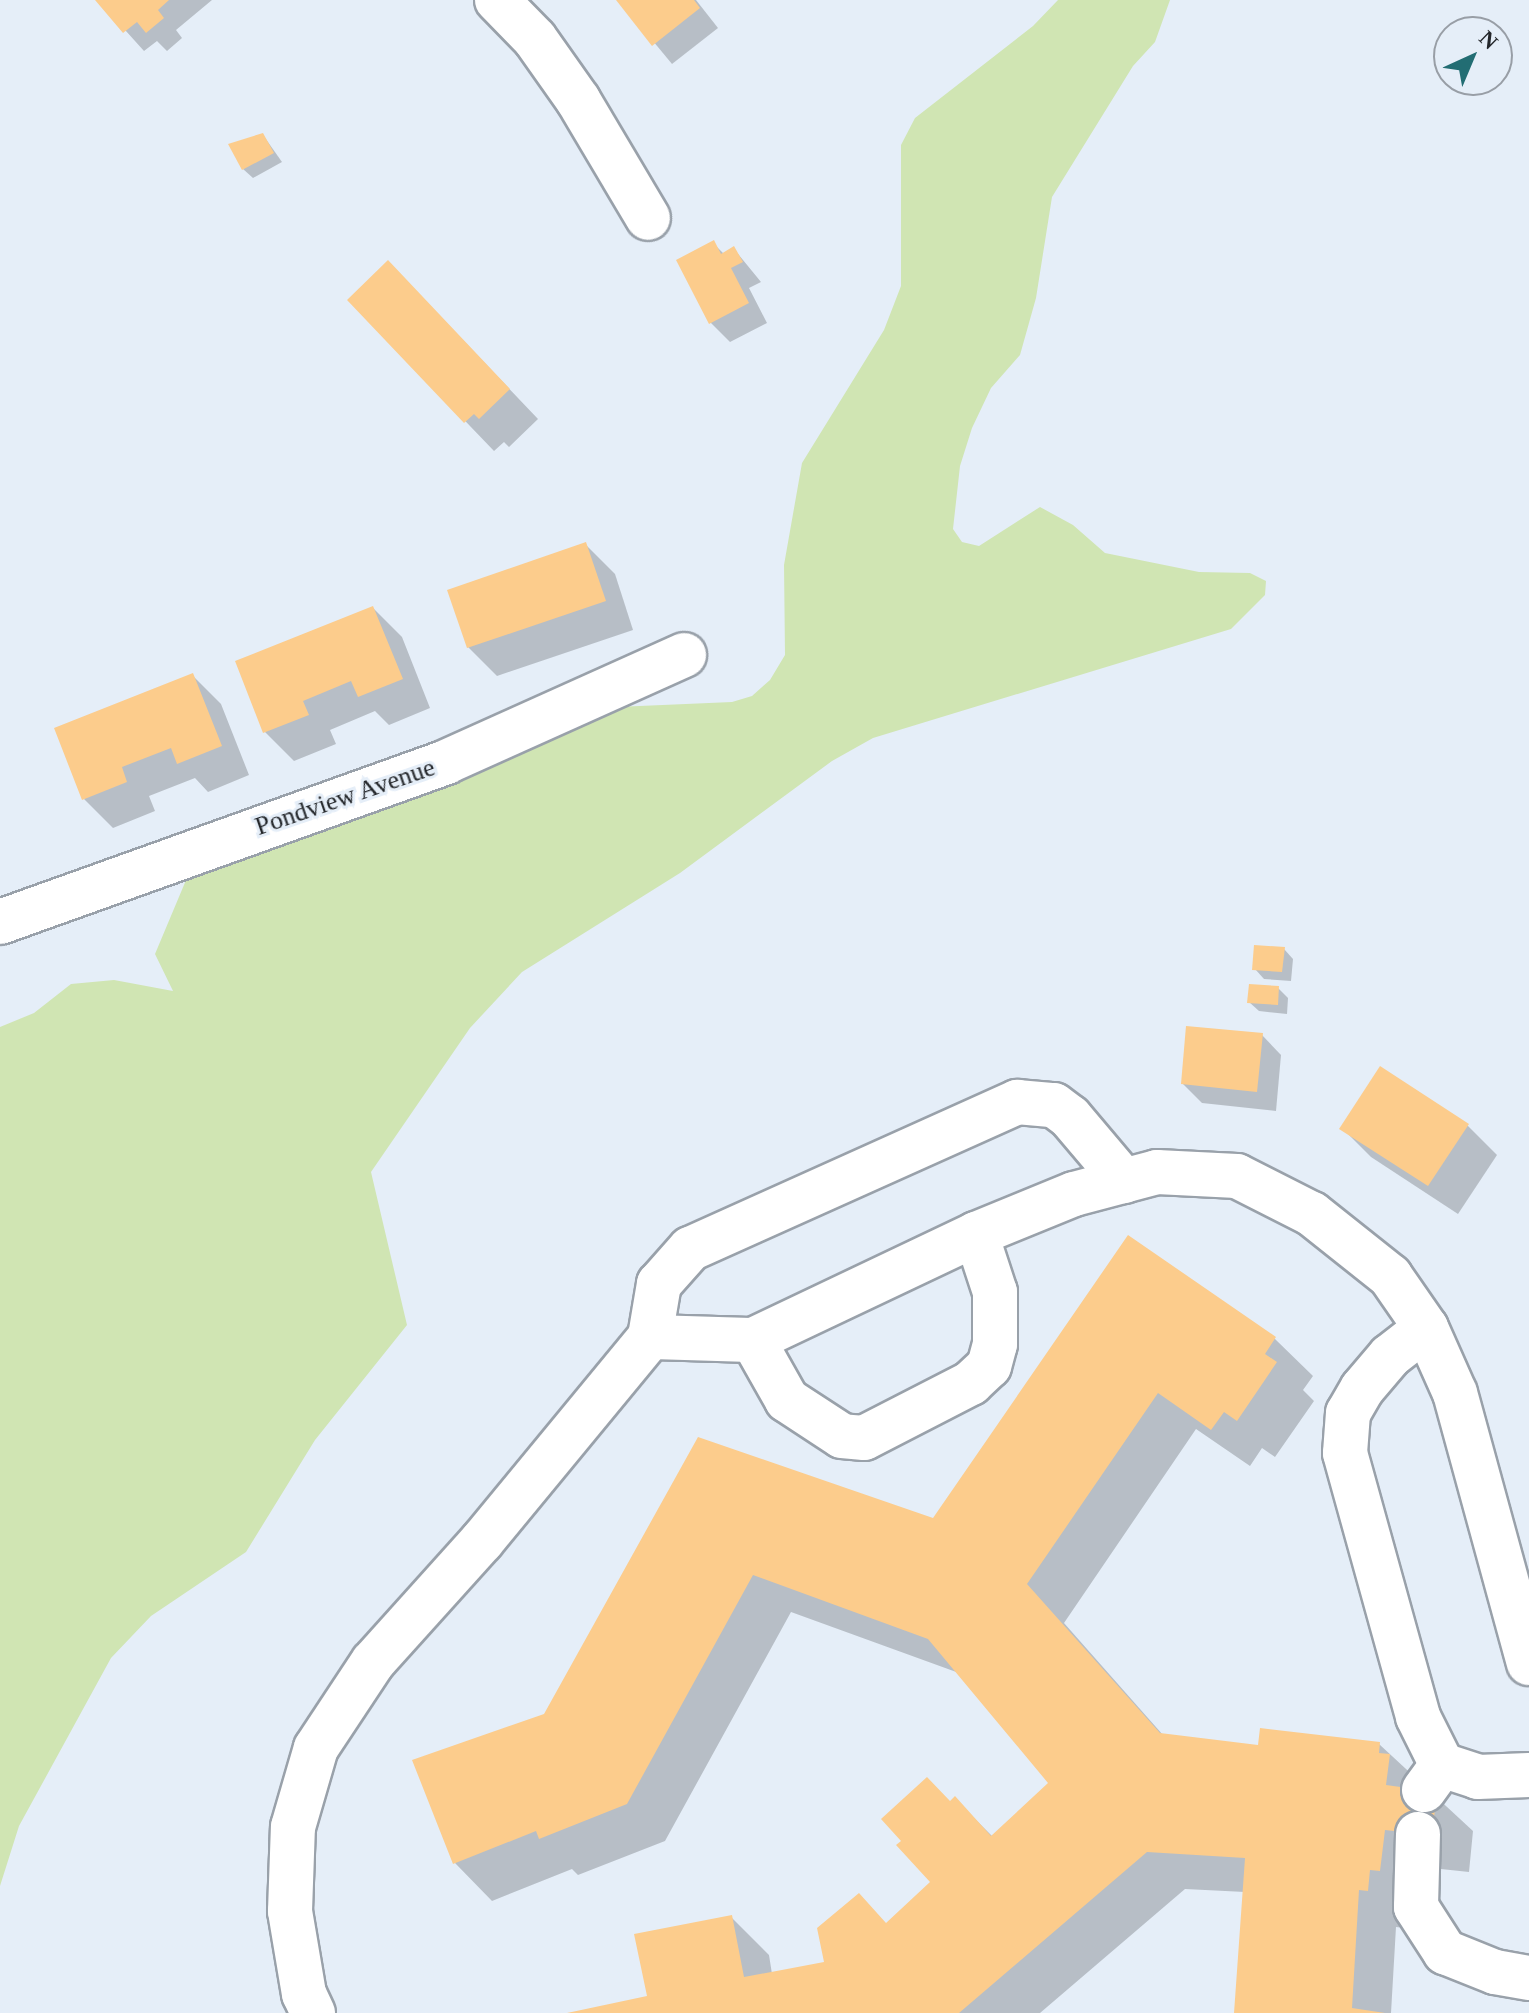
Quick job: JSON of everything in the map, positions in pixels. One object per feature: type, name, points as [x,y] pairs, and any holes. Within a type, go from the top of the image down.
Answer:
[{"type":"street","points":[[497,0],[535,39],[578,100],[648,218]]},
{"type":"street","name":"Pondview Avenue","points":[[0,922],[446,762],[684,655]]},
{"type":"street","points":[[313,2013],[304,1994],[290,1911],[293,1827],[316,1748],[373,1662],[482,1541],[650,1337],[659,1284],[690,1249],[1017,1102],[1054,1105],[1070,1117],[1124,1181]]},
{"type":"street","points":[[650,1337],[753,1340],[976,1234],[1124,1181],[1157,1172],[1237,1176],[1312,1214],[1390,1276],[1426,1328],[1455,1393],[1529,1663]]},
{"type":"street","points":[[753,1340],[787,1400],[842,1436],[864,1438],[971,1383],[989,1366],[995,1344],[995,1292],[976,1234]]},
{"type":"street","points":[[1426,1328],[1390,1356],[1362,1389],[1348,1413],[1345,1453],[1433,1778],[1529,1775]]},
{"type":"street","points":[[1418,1834],[1416,1907],[1445,1952],[1495,1972],[1529,1978]]},
{"type":"green space","points":[[1058,0],[1170,0],[1155,42],[1133,66],[1052,197],[1036,298],[1020,355],[991,388],[972,428],[960,466],[953,529],[962,542],[979,546],[1040,507],[1073,525],[1105,553],[1199,572],[1250,573],[1266,581],[1265,595],[1231,629],[873,738],[832,761],[680,873],[522,972],[470,1028],[371,1172],[407,1325],[315,1440],[246,1552],[151,1616],[111,1658],[19,1826],[0,1886],[0,1027],[34,1013],[71,984],[114,980],[173,991],[155,954],[189,873],[570,709],[732,702],[752,696],[770,680],[785,655],[784,565],[802,463],[884,330],[901,286],[901,145],[915,118],[1033,26]]},
{"type":"building","points":[[95,0],[169,0],[158,10],[164,18],[146,33],[137,22],[123,33]]},
{"type":"building","points":[[616,0],[694,0],[700,8],[652,46]]},
{"type":"building","points":[[263,133],[274,153],[242,170],[228,144]]},
{"type":"building","points":[[714,240],[721,254],[734,246],[743,262],[731,268],[749,303],[709,324],[676,260]]},
{"type":"building","points":[[388,260],[510,389],[479,419],[474,414],[464,423],[347,300]]},
{"type":"building","points":[[586,542],[606,601],[467,648],[447,590]]},
{"type":"building","points":[[373,606],[403,679],[358,697],[351,681],[303,701],[309,715],[263,733],[235,661]]},
{"type":"building","points":[[193,673],[222,746],[177,764],[171,748],[122,767],[127,782],[82,800],[54,728]]},
{"type":"building","points":[[1254,945],[1285,947],[1282,972],[1252,970]]},
{"type":"building","points":[[1249,984],[1279,986],[1278,1005],[1247,1003]]},
{"type":"building","points":[[1186,1026],[1263,1033],[1257,1092],[1181,1084]]},
{"type":"building","points":[[1380,1066],[1469,1124],[1428,1186],[1339,1129]]},
{"type":"building","points":[[1128,1235],[1276,1337],[1265,1354],[1277,1362],[1237,1421],[1224,1412],[1211,1430],[1158,1393],[1027,1584],[1160,1733],[1258,1745],[1260,1728],[1380,1742],[1379,1753],[1390,1754],[1386,1785],[1437,1792],[1432,1835],[1385,1830],[1380,1871],[1370,1870],[1368,1891],[1359,1890],[1352,2008],[1385,2013],[1234,2013],[1245,1858],[1147,1852],[959,2013],[567,2013],[647,1996],[634,1934],[732,1915],[744,1977],[824,1962],[817,1928],[859,1893],[886,1923],[930,1882],[896,1845],[901,1841],[881,1819],[927,1777],[950,1801],[955,1796],[991,1836],[1048,1783],[928,1639],[753,1575],[627,1804],[539,1839],[536,1831],[453,1864],[412,1760],[544,1714],[698,1437],[933,1518]]}]
